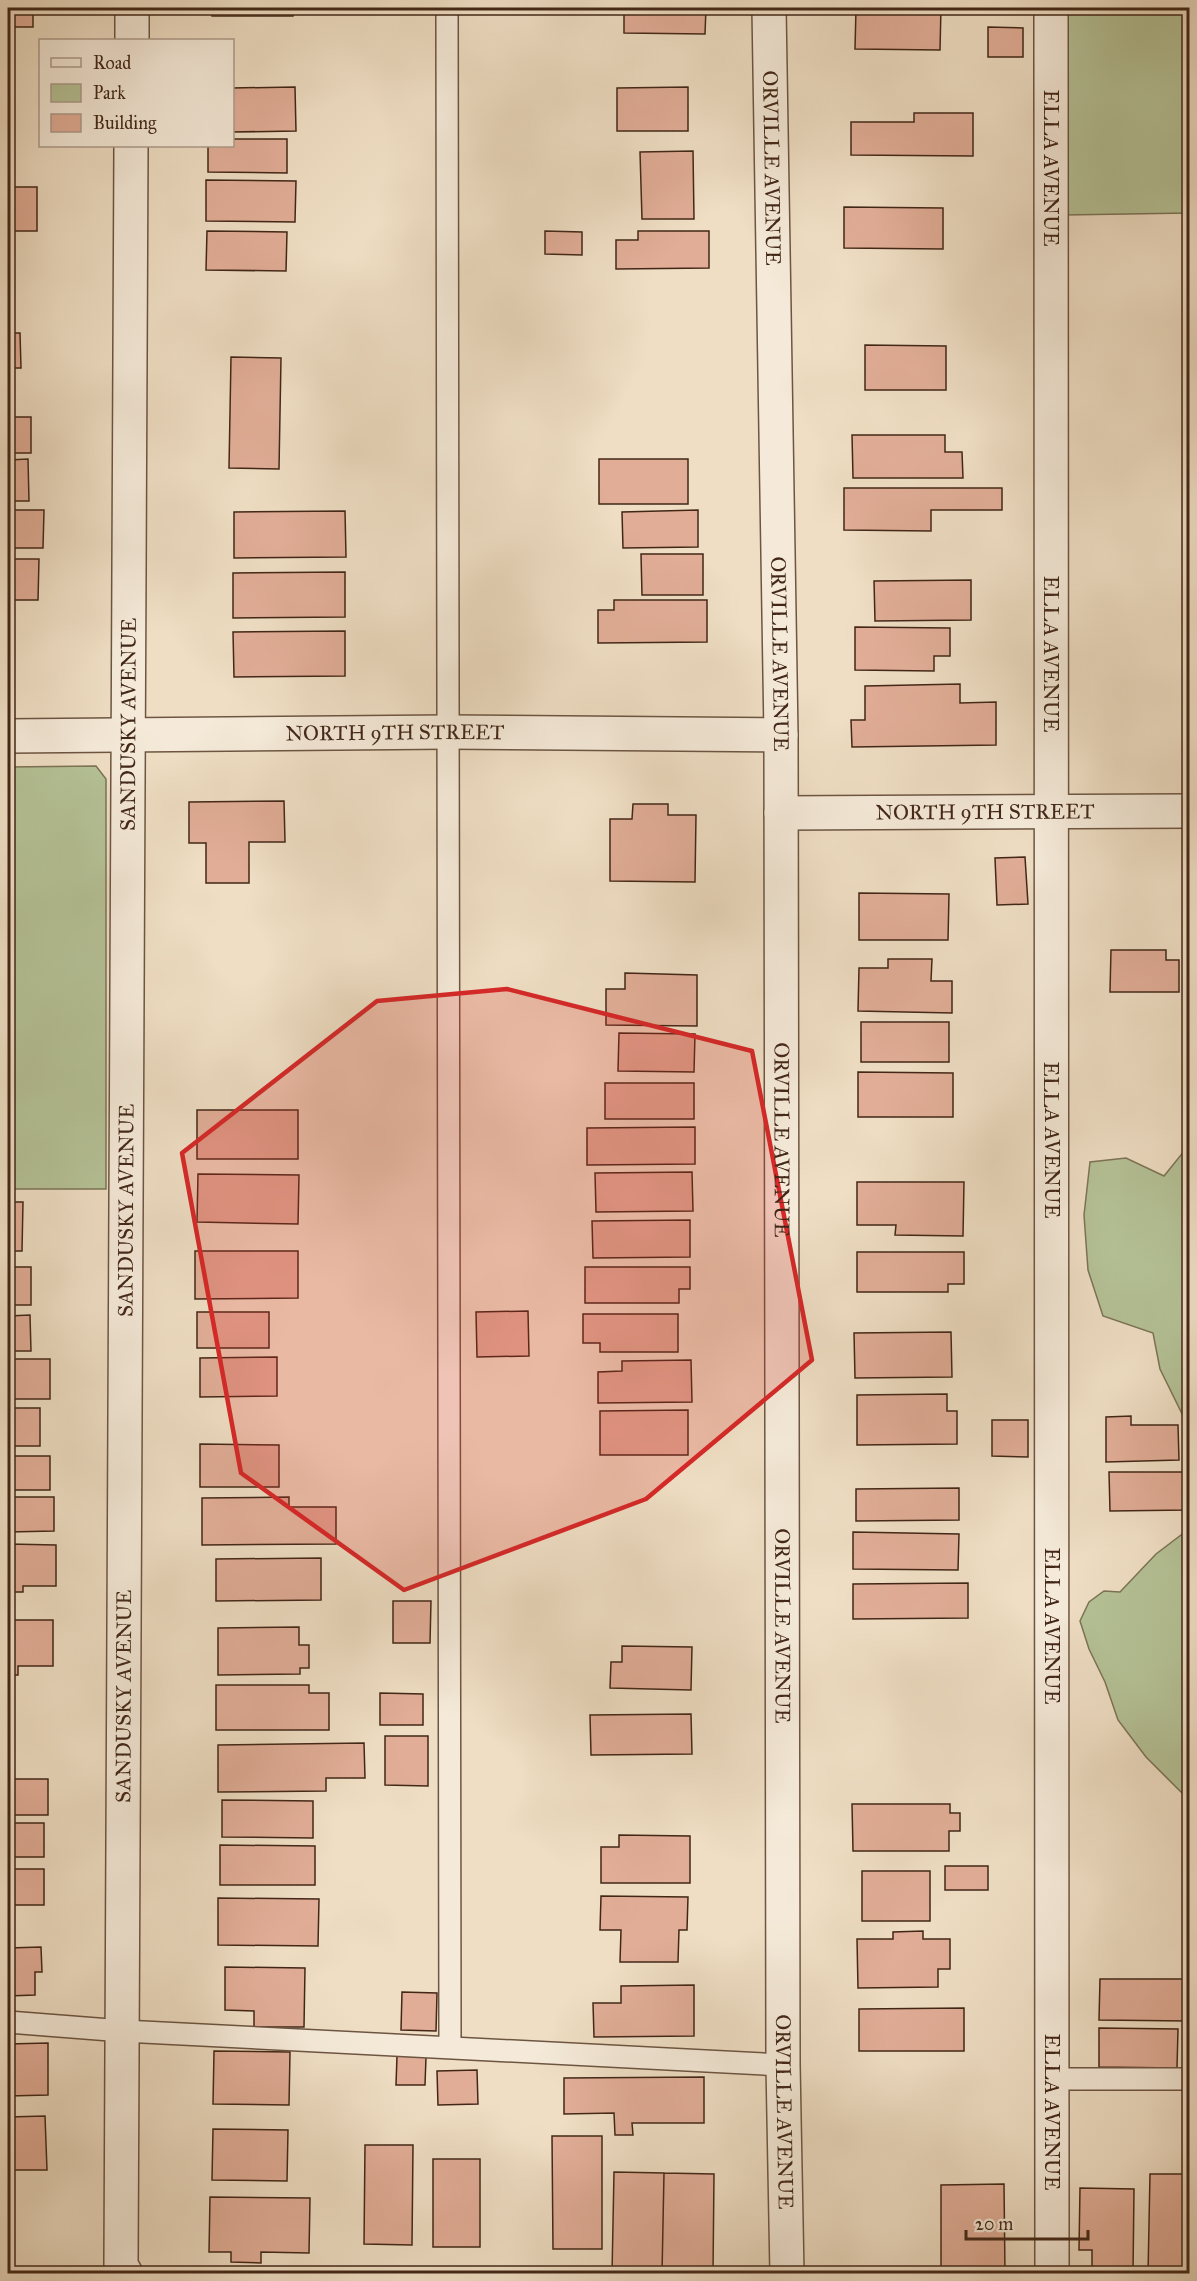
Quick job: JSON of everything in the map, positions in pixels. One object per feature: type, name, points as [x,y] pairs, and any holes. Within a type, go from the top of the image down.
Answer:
[{"type":"street","points":[[132,8],[132,39]]},
{"type":"street","name":"ORVILLE AVENUE","points":[[769,8],[781,735],[783,2065],[787,2274]]},
{"type":"street","name":"ELLA AVENUE","points":[[1051,8],[1052,2274]]},
{"type":"street","name":"SANDUSKY AVENUE","points":[[126,2274],[122,2265],[131,147]]},
{"type":"street","name":"NORTH 9TH STREET","points":[[8,736],[448,732],[781,735]]},
{"type":"street","name":"NORTH 9TH STREET","points":[[781,813],[1190,811]]},
{"type":"lane","points":[[447,8],[450,2048]]},
{"type":"lane","points":[[8,2022],[123,2031],[783,2065]]},
{"type":"lane","points":[[1051,2079],[1190,2079]]},
{"type":"highlighted area","points":[[507,989],[752,1051],[812,1360],[646,1499],[404,1590],[241,1473],[182,1153],[377,1001]]},
{"type":"green space","points":[[1065,8],[1189,8],[1189,213],[1064,215]]},
{"type":"green space","points":[[96,766],[106,779],[106,1189],[8,1189],[8,767]]},
{"type":"green space","points":[[1189,1145],[1189,1428],[1160,1369],[1153,1333],[1103,1316],[1088,1270],[1084,1215],[1090,1162],[1126,1158],[1164,1176]]},
{"type":"green space","points":[[1189,1529],[1189,1800],[1146,1757],[1118,1720],[1080,1621],[1089,1602],[1104,1591],[1120,1592],[1156,1554]]},
{"type":"building","points":[[8,8],[33,8],[33,27],[8,27]]},
{"type":"building","points":[[212,8],[293,8],[293,16],[212,16]]},
{"type":"building","points":[[624,8],[706,8],[705,34],[624,33]]},
{"type":"building","points":[[856,8],[941,8],[940,50],[855,49]]},
{"type":"building","points":[[988,27],[1023,28],[1023,57],[988,57]]},
{"type":"building","points":[[295,87],[296,131],[234,132],[234,88]]},
{"type":"building","points":[[688,87],[688,131],[617,131],[617,88]]},
{"type":"building","points":[[914,113],[973,113],[973,156],[851,155],[851,122],[914,122]]},
{"type":"building","points":[[234,139],[287,139],[287,173],[208,172],[208,147],[234,147]]},
{"type":"building","points":[[693,151],[694,219],[642,219],[640,152]]},
{"type":"building","points":[[206,180],[296,181],[295,222],[206,221]]},
{"type":"building","points":[[8,187],[37,187],[37,231],[8,231]]},
{"type":"building","points":[[844,207],[943,208],[943,249],[844,248]]},
{"type":"building","points":[[207,231],[287,232],[286,271],[206,270]]},
{"type":"building","points":[[545,231],[582,232],[582,255],[545,254]]},
{"type":"building","points":[[638,231],[709,231],[709,268],[616,269],[616,240],[638,240]]},
{"type":"building","points":[[8,333],[20,333],[21,368],[8,368]]},
{"type":"building","points":[[865,345],[946,346],[946,390],[865,390]]},
{"type":"building","points":[[231,357],[281,358],[279,469],[229,468]]},
{"type":"building","points":[[8,417],[31,417],[31,453],[8,453]]},
{"type":"building","points":[[852,435],[945,435],[945,452],[962,452],[963,478],[853,478]]},
{"type":"building","points":[[28,459],[29,501],[8,501],[8,460]]},
{"type":"building","points":[[599,459],[688,459],[688,504],[599,504]]},
{"type":"building","points":[[844,488],[1002,488],[1002,510],[931,510],[931,531],[844,530]]},
{"type":"building","points":[[8,510],[44,510],[43,548],[8,548]]},
{"type":"building","points":[[698,510],[698,547],[623,548],[622,512]]},
{"type":"building","points":[[345,511],[346,557],[234,558],[234,512]]},
{"type":"building","points":[[641,554],[703,554],[703,595],[642,595]]},
{"type":"building","points":[[8,559],[39,559],[38,600],[8,600]]},
{"type":"building","points":[[345,572],[345,617],[233,618],[233,573]]},
{"type":"building","points":[[971,580],[971,620],[875,621],[874,581]]},
{"type":"building","points":[[614,600],[707,600],[707,642],[598,643],[598,610],[614,610]]},
{"type":"building","points":[[855,627],[950,628],[950,656],[934,656],[934,671],[855,670]]},
{"type":"building","points":[[345,631],[345,676],[234,677],[233,632]]},
{"type":"building","points":[[960,684],[960,703],[996,702],[996,745],[852,747],[851,720],[865,720],[865,686]]},
{"type":"building","points":[[284,801],[285,842],[249,842],[249,883],[206,883],[206,843],[189,843],[189,802]]},
{"type":"building","points":[[633,804],[668,804],[668,815],[696,815],[695,882],[610,881],[610,819],[632,819]]},
{"type":"building","points":[[1025,857],[1028,904],[997,905],[995,858]]},
{"type":"building","points":[[859,893],[949,894],[948,940],[859,940]]},
{"type":"building","points":[[1111,950],[1166,950],[1166,960],[1179,960],[1179,992],[1110,992]]},
{"type":"building","points":[[888,959],[932,959],[931,981],[952,981],[952,1013],[858,1011],[859,968],[888,968]]},
{"type":"building","points":[[625,973],[697,975],[697,1026],[606,1025],[606,989],[625,989]]},
{"type":"building","points":[[861,1022],[949,1022],[949,1062],[861,1062]]},
{"type":"building","points":[[619,1033],[695,1034],[694,1072],[618,1071]]},
{"type":"building","points":[[858,1072],[953,1073],[953,1117],[858,1117]]},
{"type":"building","points":[[605,1083],[694,1083],[694,1119],[605,1119]]},
{"type":"building","points":[[197,1110],[298,1110],[298,1159],[197,1159]]},
{"type":"building","points":[[695,1127],[695,1164],[587,1165],[587,1128]]},
{"type":"building","points":[[692,1172],[693,1211],[596,1212],[595,1173]]},
{"type":"building","points":[[198,1174],[299,1175],[298,1224],[197,1222]]},
{"type":"building","points":[[857,1182],[964,1182],[963,1236],[895,1235],[896,1225],[857,1225]]},
{"type":"building","points":[[8,1202],[23,1202],[22,1251],[8,1251]]},
{"type":"building","points":[[690,1220],[690,1257],[593,1258],[592,1221]]},
{"type":"building","points":[[195,1251],[298,1251],[298,1298],[195,1299]]},
{"type":"building","points":[[857,1252],[964,1252],[964,1284],[948,1284],[948,1292],[857,1292]]},
{"type":"building","points":[[8,1267],[31,1267],[31,1305],[8,1305]]},
{"type":"building","points":[[585,1267],[690,1267],[690,1289],[679,1289],[679,1303],[585,1303]]},
{"type":"building","points":[[528,1311],[529,1356],[477,1357],[476,1312]]},
{"type":"building","points":[[197,1312],[269,1312],[269,1348],[197,1348]]},
{"type":"building","points":[[583,1314],[678,1314],[678,1352],[600,1352],[600,1343],[583,1343]]},
{"type":"building","points":[[30,1315],[31,1351],[8,1351],[8,1316]]},
{"type":"building","points":[[951,1332],[952,1377],[855,1378],[854,1333]]},
{"type":"building","points":[[277,1357],[277,1396],[200,1397],[200,1358]]},
{"type":"building","points":[[8,1359],[50,1359],[50,1399],[8,1399]]},
{"type":"building","points":[[691,1360],[692,1402],[598,1403],[598,1372],[622,1371],[622,1361]]},
{"type":"building","points":[[947,1394],[947,1411],[957,1411],[957,1444],[857,1445],[857,1395]]},
{"type":"building","points":[[8,1408],[40,1408],[40,1446],[8,1446]]},
{"type":"building","points":[[688,1410],[688,1455],[600,1455],[600,1411]]},
{"type":"building","points":[[1131,1416],[1131,1425],[1178,1425],[1179,1460],[1106,1462],[1106,1417]]},
{"type":"building","points":[[992,1420],[1028,1420],[1028,1457],[992,1456]]},
{"type":"building","points":[[200,1444],[279,1445],[279,1487],[200,1487]]},
{"type":"building","points":[[8,1456],[50,1456],[50,1490],[8,1490]]},
{"type":"building","points":[[1109,1472],[1188,1472],[1188,1510],[1110,1511]]},
{"type":"building","points":[[959,1488],[959,1520],[856,1521],[856,1489]]},
{"type":"building","points":[[8,1497],[54,1497],[54,1531],[8,1532]]},
{"type":"building","points":[[289,1497],[289,1507],[336,1507],[336,1544],[202,1545],[202,1498]]},
{"type":"building","points":[[853,1532],[959,1534],[958,1570],[853,1569]]},
{"type":"building","points":[[8,1544],[56,1545],[56,1586],[23,1586],[23,1592],[8,1592]]},
{"type":"building","points":[[321,1558],[321,1600],[216,1601],[216,1559]]},
{"type":"building","points":[[968,1583],[968,1618],[853,1619],[853,1584]]},
{"type":"building","points":[[393,1601],[431,1601],[430,1643],[393,1643]]},
{"type":"building","points":[[10,1620],[53,1620],[53,1666],[18,1666],[18,1675],[8,1675],[8,1624]]},
{"type":"building","points":[[299,1627],[299,1645],[309,1645],[309,1668],[300,1668],[300,1674],[218,1675],[218,1628]]},
{"type":"building","points":[[622,1646],[692,1647],[691,1690],[610,1688],[611,1662],[622,1662]]},
{"type":"building","points":[[216,1685],[309,1685],[309,1693],[329,1693],[329,1730],[216,1730]]},
{"type":"building","points":[[380,1693],[423,1694],[423,1725],[380,1725]]},
{"type":"building","points":[[691,1714],[692,1754],[591,1755],[590,1715]]},
{"type":"building","points":[[385,1736],[428,1736],[428,1786],[385,1785]]},
{"type":"building","points":[[364,1743],[365,1778],[326,1778],[326,1791],[218,1792],[218,1745]]},
{"type":"building","points":[[8,1779],[48,1779],[48,1815],[8,1815]]},
{"type":"building","points":[[222,1800],[313,1801],[313,1838],[222,1837]]},
{"type":"building","points":[[852,1804],[950,1804],[950,1813],[960,1813],[960,1831],[949,1831],[949,1851],[853,1851]]},
{"type":"building","points":[[8,1823],[44,1823],[44,1857],[8,1857]]},
{"type":"building","points":[[619,1835],[690,1836],[690,1883],[601,1883],[601,1847],[619,1847]]},
{"type":"building","points":[[220,1845],[315,1846],[315,1885],[220,1885]]},
{"type":"building","points":[[945,1866],[988,1866],[988,1890],[945,1890]]},
{"type":"building","points":[[8,1869],[44,1869],[44,1905],[8,1905]]},
{"type":"building","points":[[862,1871],[930,1871],[930,1921],[862,1921]]},
{"type":"building","points":[[601,1896],[688,1897],[687,1930],[679,1930],[678,1962],[620,1962],[621,1930],[600,1930]]},
{"type":"building","points":[[218,1898],[319,1899],[318,1946],[218,1945]]},
{"type":"building","points":[[923,1931],[923,1939],[950,1939],[950,1969],[938,1969],[938,1987],[858,1988],[857,1939],[893,1939],[893,1932]]},
{"type":"building","points":[[41,1947],[42,1972],[35,1972],[35,1995],[8,1996],[8,1948]]},
{"type":"building","points":[[225,1967],[305,1968],[304,2027],[254,2027],[254,2011],[225,2010]]},
{"type":"building","points":[[1100,1979],[1188,1979],[1188,2021],[1099,2020]]},
{"type":"building","points":[[694,1985],[694,2036],[594,2037],[593,2003],[621,2003],[621,1986]]},
{"type":"building","points":[[402,1992],[437,1993],[436,2031],[401,2030]]},
{"type":"building","points":[[964,2008],[964,2051],[859,2051],[859,2009]]},
{"type":"building","points":[[1099,2028],[1178,2029],[1177,2068],[1099,2067]]},
{"type":"building","points":[[48,2043],[48,2095],[8,2096],[8,2044]]},
{"type":"building","points":[[214,2051],[290,2052],[289,2105],[213,2104]]},
{"type":"building","points":[[397,2056],[426,2057],[425,2085],[396,2085]]},
{"type":"building","points":[[477,2070],[478,2104],[438,2105],[437,2071]]},
{"type":"building","points":[[704,2077],[704,2123],[632,2123],[633,2135],[615,2135],[614,2113],[564,2114],[564,2078]]},
{"type":"building","points":[[45,2116],[47,2170],[8,2170],[8,2117]]},
{"type":"building","points":[[213,2129],[288,2130],[287,2181],[212,2180]]},
{"type":"building","points":[[552,2136],[602,2136],[602,2249],[553,2249]]},
{"type":"building","points":[[365,2145],[413,2145],[412,2245],[364,2244]]},
{"type":"building","points":[[433,2159],[480,2159],[480,2247],[433,2247]]},
{"type":"building","points":[[614,2172],[664,2173],[662,2274],[612,2274]]},
{"type":"building","points":[[664,2173],[714,2174],[713,2274],[662,2274]]},
{"type":"building","points":[[1150,2174],[1190,2174],[1190,2274],[1148,2274]]},
{"type":"building","points":[[1004,2184],[1005,2274],[941,2274],[941,2185]]},
{"type":"building","points":[[1080,2188],[1134,2189],[1133,2274],[1092,2274],[1092,2250],[1079,2250]]},
{"type":"building","points":[[210,2197],[310,2198],[309,2253],[261,2252],[261,2263],[231,2262],[231,2252],[209,2252]]}]
